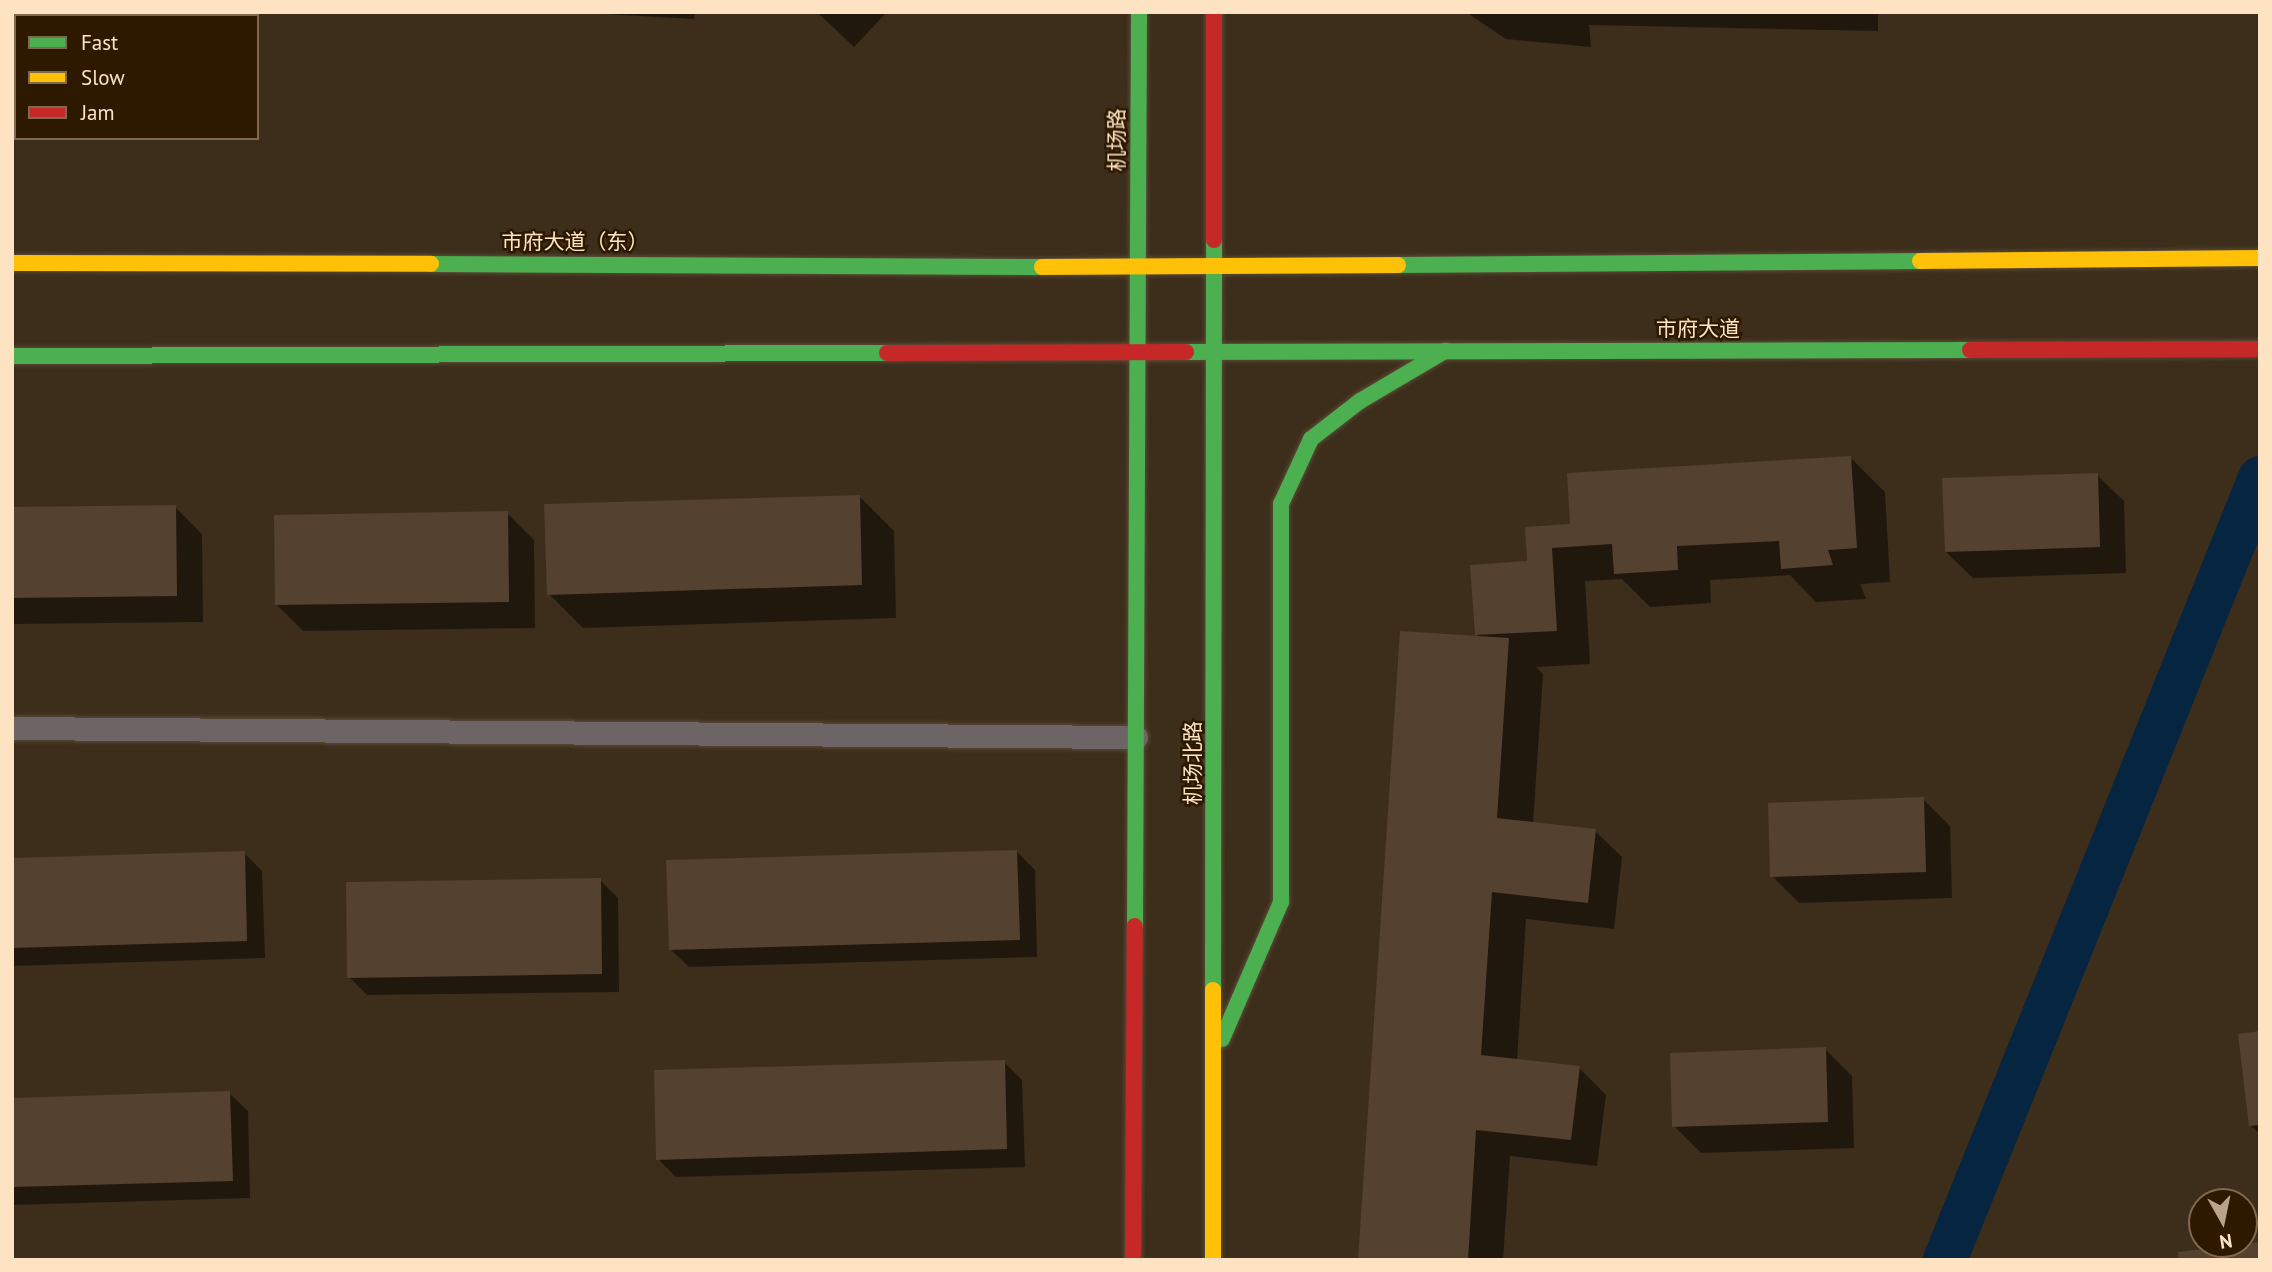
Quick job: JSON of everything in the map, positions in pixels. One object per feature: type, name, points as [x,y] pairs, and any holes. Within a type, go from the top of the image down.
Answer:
[{"type":"main road","name":"机场路","points":[[1138,267],[1139,12]]},
{"type":"main road","points":[[1211,267],[1214,12]]},
{"type":"main road","points":[[1133,1260],[1138,267],[2260,258]]},
{"type":"main road","name":"市府大道（东）","points":[[12,263],[1138,267]]},
{"type":"main road","name":"机场北路","points":[[1211,267],[1215,1054],[1213,1260]]},
{"type":"main road","points":[[12,356],[1137,349]]},
{"type":"main road","name":"市府大道","points":[[1137,349],[1212,354],[2260,349]]},
{"type":"main road","points":[[1215,1054],[1281,902],[1281,504],[1311,439],[1360,401],[1446,351]]},
{"type":"lane","points":[[12,728],[1136,737]]},
{"type":"building","points":[[1851,456],[1857,548],[1828,550],[1833,565],[1781,569],[1779,541],[1677,546],[1678,570],[1614,574],[1612,544],[1552,548],[1557,631],[1475,635],[1470,565],[1527,561],[1525,527],[1570,524],[1567,473]]},
{"type":"building","points":[[2098,473],[2100,547],[1945,552],[1942,478]]},
{"type":"building","points":[[860,495],[862,585],[547,595],[544,504]]},
{"type":"building","points":[[176,505],[177,596],[12,598],[12,507]]},
{"type":"building","points":[[508,511],[509,602],[275,605],[274,515]]},
{"type":"building","points":[[1400,631],[1509,638],[1497,818],[1596,829],[1588,903],[1492,892],[1481,1055],[1580,1066],[1571,1140],[1476,1130],[1468,1260],[1358,1260]]},
{"type":"building","points":[[1924,797],[1926,872],[1770,877],[1768,803]]},
{"type":"building","points":[[1017,850],[1020,940],[669,950],[666,860]]},
{"type":"building","points":[[245,851],[247,941],[12,948],[12,858]]},
{"type":"building","points":[[601,878],[602,974],[347,978],[346,882]]},
{"type":"building","points":[[2260,1031],[2260,1125],[2249,1126],[2238,1034]]},
{"type":"building","points":[[1826,1047],[1828,1122],[1672,1127],[1670,1053]]},
{"type":"building","points":[[1005,1060],[1007,1149],[656,1160],[654,1070]]},
{"type":"building","points":[[230,1091],[233,1181],[12,1187],[12,1098]]},
{"type":"building","points":[[2258,1242],[2260,1260],[2179,1260],[2178,1252],[2188,1251],[2188,1258],[2258,1258]]},
{"type":"waterway","points":[[1945,1260],[2260,478]]},
{"type":"traffic: fast","points":[[1135,926],[1139,12]]},
{"type":"traffic: fast","points":[[1213,990],[1214,240]]},
{"type":"traffic: fast","points":[[1398,265],[1920,261]]},
{"type":"traffic: fast","points":[[431,264],[1042,267]]},
{"type":"traffic: fast","points":[[1186,352],[1970,350]]},
{"type":"traffic: fast","points":[[1222,1039],[1281,902],[1281,504],[1311,439],[1360,401],[1445,351]]},
{"type":"traffic: fast","points":[[12,356],[887,353]]},
{"type":"traffic: slow","points":[[1920,261],[2260,258]]},
{"type":"traffic: slow","points":[[12,263],[431,264]]},
{"type":"traffic: slow","points":[[1042,267],[1398,265]]},
{"type":"traffic: slow","points":[[1213,990],[1213,1260]]},
{"type":"traffic: jam","points":[[1214,12],[1214,240]]},
{"type":"traffic: jam","points":[[1970,350],[2260,349]]},
{"type":"traffic: jam","points":[[887,353],[1186,352]]},
{"type":"traffic: jam","points":[[1133,1260],[1135,926]]}]
